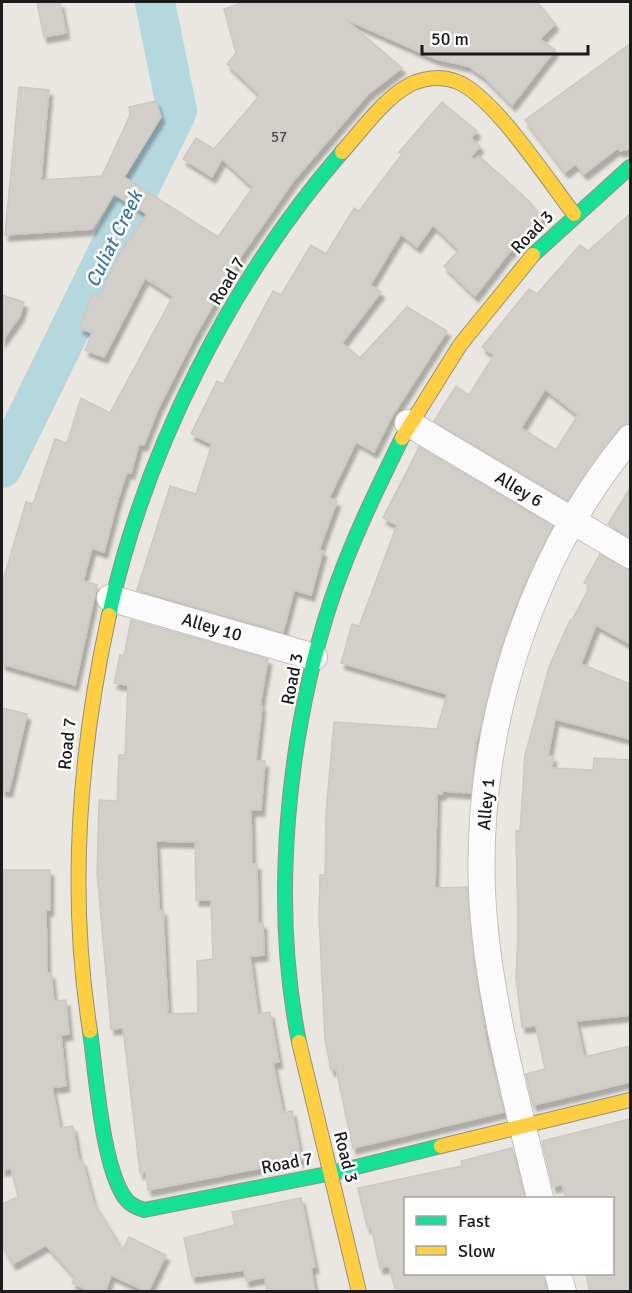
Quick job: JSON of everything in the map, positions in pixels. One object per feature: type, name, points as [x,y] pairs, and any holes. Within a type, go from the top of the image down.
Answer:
[{"type":"street","name":"Road 7","points":[[574,214],[494,113],[459,83],[422,78],[394,95],[309,193],[261,260],[206,351],[151,472],[110,598],[86,729],[77,818],[77,929],[88,1039],[118,1184],[131,1205],[144,1210],[332,1173],[630,1100]]},
{"type":"street","name":"Road 3","points":[[359,1292],[332,1173],[306,1079],[292,994],[285,886],[290,788],[314,657],[329,601],[364,510],[408,423],[461,343],[521,268],[574,214],[630,168]]},
{"type":"street","name":"Alley 6","points":[[408,423],[630,555]]},
{"type":"street","name":"Alley 1","points":[[540,1197],[491,972],[482,891],[484,809],[494,733],[513,659],[539,588],[573,521],[630,438]]},
{"type":"street","name":"Alley 10","points":[[110,598],[314,657]]},
{"type":"street","points":[[558,1275],[563,1292]]},
{"type":"building","points":[[37,2],[60,2],[66,33],[44,37]]},
{"type":"building","points":[[244,2],[537,2],[555,24],[540,39],[555,50],[512,105],[484,77],[468,66],[436,59],[345,19],[402,68],[368,94],[294,180],[243,253],[194,338],[158,409],[144,445],[139,444],[131,473],[127,472],[104,552],[92,548],[83,581],[97,585],[75,685],[2,664],[2,584],[26,502],[33,504],[55,439],[67,443],[81,398],[110,413],[173,296],[145,278],[104,357],[85,350],[92,333],[80,328],[92,294],[99,297],[118,256],[147,214],[114,194],[92,229],[5,235],[19,87],[49,90],[41,180],[102,176],[130,115],[129,107],[156,101],[161,117],[124,177],[218,237],[253,187],[222,159],[212,177],[183,159],[196,138],[214,149],[260,95],[227,64],[236,53],[224,9]]},
{"type":"building","points":[[630,44],[630,149],[620,151],[618,148],[584,174],[576,164],[565,172],[525,120]]},
{"type":"building","points":[[442,102],[477,131],[471,138],[480,146],[471,157],[474,160],[479,156],[529,201],[543,218],[507,255],[475,296],[444,266],[459,250],[433,225],[417,247],[401,234],[370,285],[381,292],[342,343],[360,358],[407,307],[447,331],[392,416],[374,452],[356,442],[329,498],[337,501],[319,550],[323,551],[311,595],[294,590],[283,632],[137,590],[170,486],[196,494],[212,444],[191,434],[217,381],[223,384],[273,291],[281,295],[311,245],[326,254],[354,208],[359,211],[402,154],[399,152]]},
{"type":"building","points":[[630,214],[630,423],[618,429],[568,501],[434,421],[456,386],[469,395],[494,355],[482,347],[529,289],[537,294],[580,245],[588,251]],"holes":[[[545,389],[578,415],[556,450],[521,428]]]},
{"type":"building","points":[[2,295],[24,302],[20,316],[2,341]]},
{"type":"building","points":[[419,447],[553,526],[523,587],[501,647],[476,743],[471,793],[443,791],[442,794],[437,794],[435,888],[467,887],[475,970],[487,1045],[504,1112],[353,1148],[336,1069],[331,1070],[325,1039],[319,918],[320,875],[325,875],[326,813],[334,722],[437,729],[447,694],[341,663],[352,624],[359,626],[397,525],[383,518]]},
{"type":"building","points":[[630,488],[630,538],[608,524]]},
{"type":"building","points":[[600,554],[630,570],[630,644],[596,625],[581,664],[630,684],[630,739],[555,719],[548,756],[553,756],[552,768],[593,770],[594,758],[630,760],[630,1015],[576,1021],[584,1057],[630,1046],[630,1082],[533,1105],[526,1074],[545,1069],[536,1026],[522,1027],[516,977],[518,931],[516,831],[520,831],[525,755],[549,667],[570,620],[590,586],[584,583]]},
{"type":"building","points":[[131,620],[268,659],[260,706],[262,706],[256,761],[265,761],[261,810],[251,810],[252,864],[257,864],[258,923],[263,923],[264,955],[250,956],[258,1014],[270,1012],[279,1062],[273,1063],[283,1113],[292,1111],[301,1160],[148,1190],[146,1172],[140,1173],[123,1028],[111,1029],[97,873],[99,800],[117,801],[119,755],[125,755],[128,685],[114,683],[120,655],[124,656]],"holes":[[[156,841],[195,842],[196,900],[211,900],[213,959],[197,961],[198,1013],[168,1014],[163,910],[159,910]]]},
{"type":"building","points":[[2,708],[27,714],[9,791],[2,790]]},
{"type":"building","points":[[2,870],[50,870],[50,910],[46,910],[47,974],[51,973],[54,1001],[66,1000],[69,1034],[61,1035],[66,1086],[52,1087],[60,1128],[73,1126],[79,1161],[82,1160],[93,1202],[123,1250],[129,1237],[166,1255],[148,1292],[111,1275],[105,1292],[92,1292],[72,1283],[75,1277],[46,1245],[13,1264],[2,1245],[2,1204],[18,1197],[11,1168],[2,1170]]},
{"type":"building","points":[[630,1119],[630,1292],[590,1292],[586,1275],[614,1275],[614,1197],[566,1197],[562,1184],[553,1187],[542,1141]]},
{"type":"building","points":[[512,1148],[525,1197],[404,1197],[404,1275],[543,1275],[547,1292],[396,1292],[389,1266],[380,1268],[371,1226],[367,1227],[358,1188],[462,1166],[461,1161]]},
{"type":"building","points":[[301,1198],[315,1267],[311,1268],[315,1292],[267,1292],[265,1277],[246,1281],[244,1270],[192,1277],[184,1238],[235,1225],[232,1212]]},
{"type":"waterway","name":"Culiat Creek","points":[[2,468],[177,111],[155,2]]},
{"type":"traffic: fast","points":[[109,615],[125,553],[145,491],[198,369],[229,311],[264,255],[342,152]]},
{"type":"traffic: fast","points":[[533,255],[630,167]]},
{"type":"traffic: fast","points":[[299,1042],[286,933],[285,877],[294,763],[316,653],[331,601],[346,559],[402,438]]},
{"type":"traffic: fast","points":[[90,1031],[101,1118],[111,1164],[125,1198],[131,1204],[144,1210],[332,1173],[441,1146]]},
{"type":"traffic: slow","points":[[342,152],[382,106],[401,90],[422,80],[450,79],[470,89],[486,102],[519,140],[574,214]]},
{"type":"traffic: slow","points":[[402,438],[460,345],[533,255]]},
{"type":"traffic: slow","points":[[90,1031],[79,927],[80,822],[90,718],[109,615]]},
{"type":"traffic: slow","points":[[299,1042],[359,1292]]},
{"type":"traffic: slow","points":[[441,1146],[630,1100]]}]
